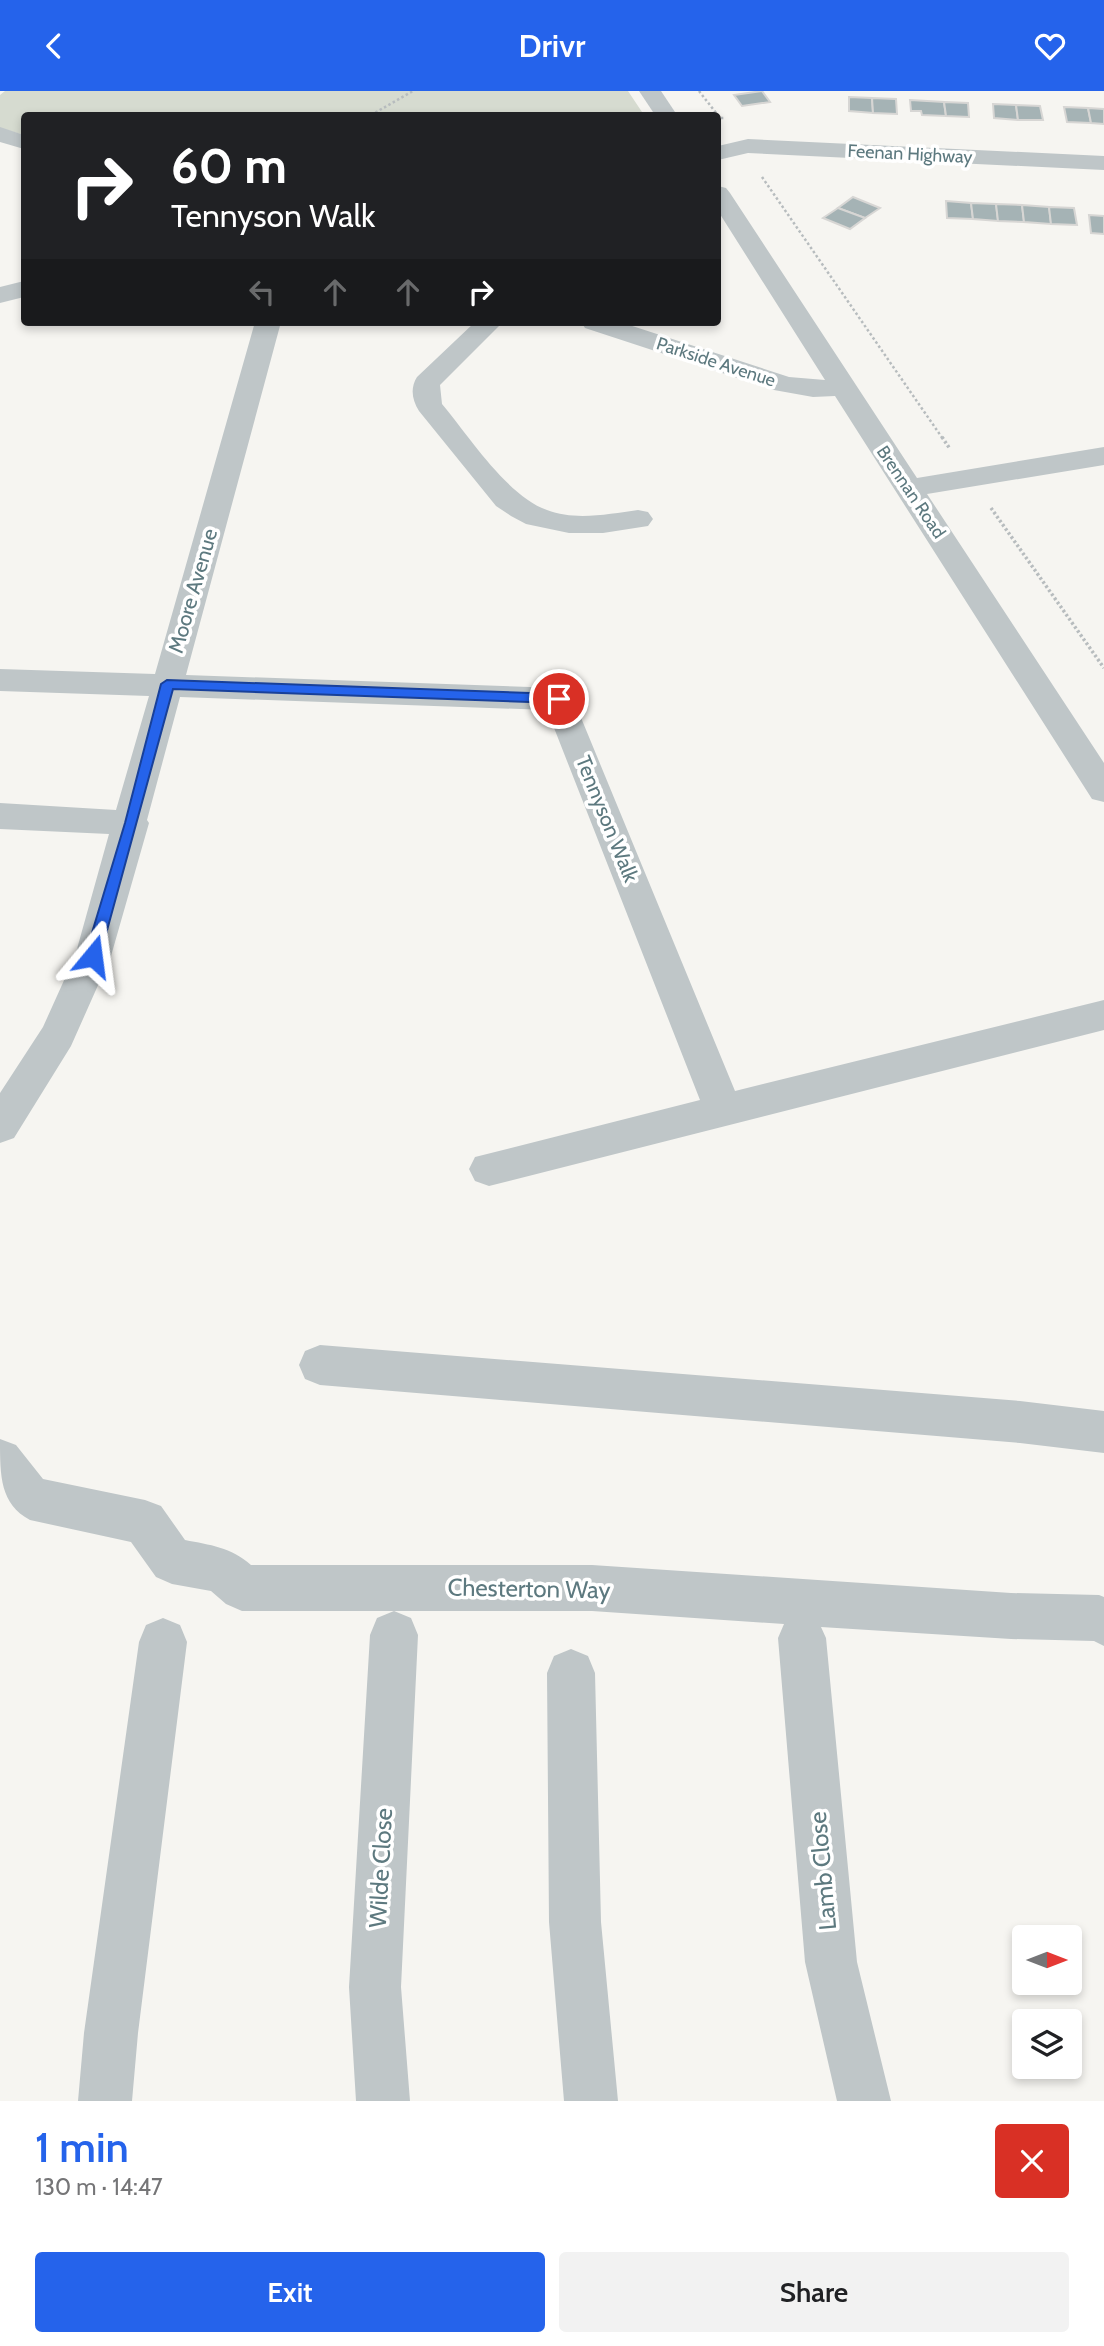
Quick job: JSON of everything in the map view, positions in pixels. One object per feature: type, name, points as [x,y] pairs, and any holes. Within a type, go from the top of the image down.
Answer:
[{"type":"street","points":[[650,91],[664,112]]},
{"type":"street","points":[[0,134],[21,141]]},
{"type":"street","name":"Feenan Highway","points":[[721,152],[748,146],[1104,163]]},
{"type":"street","name":"Brennan Road","points":[[721,198],[1104,790]]},
{"type":"street","points":[[0,295],[21,290]]},
{"type":"street","name":"Moore Avenue","points":[[0,1126],[58,1035],[93,956],[132,823],[167,684],[267,326]]},
{"type":"street","points":[[486,326],[439,369],[428,383],[426,394],[429,405],[506,500],[520,511],[539,519],[565,524],[594,525],[638,519]]},
{"type":"street","name":"Parkside Avenue","points":[[606,326],[785,384],[813,389],[841,387]]},
{"type":"street","points":[[910,488],[1104,456]]},
{"type":"street","points":[[0,680],[167,684]]},
{"type":"street","name":"Tennyson Walk","points":[[167,684],[559,699],[723,1109]]},
{"type":"street","points":[[0,816],[132,823]]},
{"type":"street","points":[[489,1169],[1104,1015]]},
{"type":"street","points":[[320,1365],[1007,1420],[1104,1433]]},
{"type":"street","name":"Chesterton Way","points":[[0,1460],[30,1498],[145,1522],[172,1561],[222,1570],[242,1588],[592,1588],[1011,1616],[1099,1618],[1104,1622]]},
{"type":"street","name":"Wilde Close","points":[[383,2101],[375,1987],[394,1635]]},
{"type":"street","name":"Lamb Close","points":[[802,1638],[831,1962],[863,2101]]},
{"type":"street","points":[[105,2101],[111,2033],[163,1642]]},
{"type":"street","points":[[571,1673],[575,1922],[591,2101]]},
{"type":"path","points":[[376,112],[413,91]]},
{"type":"path","points":[[699,91],[716,112]]},
{"type":"path","points":[[721,117],[732,119]]},
{"type":"path","points":[[760,170],[764,181],[957,458]]},
{"type":"path","points":[[986,501],[1104,668]]},
{"type":"shaded area","points":[[5,91],[628,91],[642,112],[21,112],[21,134],[0,128],[0,95]]},
{"type":"building","points":[[762,91],[770,102],[742,106],[734,95]]},
{"type":"building","points":[[849,97],[872,98],[873,113],[849,111]]},
{"type":"building","points":[[872,98],[896,99],[897,114],[873,113]]},
{"type":"building","points":[[910,100],[944,102],[946,116],[922,115],[921,111],[911,111]]},
{"type":"building","points":[[944,102],[968,103],[969,117],[946,116]]},
{"type":"building","points":[[993,104],[1016,105],[1018,120],[994,118]]},
{"type":"building","points":[[1016,105],[1040,106],[1043,120],[1018,120]]},
{"type":"building","points":[[1064,107],[1088,108],[1091,123],[1067,122]]},
{"type":"building","points":[[1088,108],[1104,109],[1104,124],[1091,123]]},
{"type":"building","points":[[853,197],[880,208],[865,218],[838,208]]},
{"type":"building","points":[[946,201],[971,203],[973,219],[947,218]]},
{"type":"building","points":[[971,203],[996,204],[998,221],[973,219]]},
{"type":"building","points":[[996,204],[1022,205],[1024,222],[998,221]]},
{"type":"building","points":[[1022,205],[1049,207],[1051,224],[1024,222]]},
{"type":"building","points":[[1049,207],[1074,208],[1077,225],[1051,224]]},
{"type":"building","points":[[838,208],[865,218],[850,229],[823,218]]},
{"type":"building","points":[[1089,215],[1104,216],[1104,234],[1091,233]]},
{"type":"route","points":[[93,956],[132,823],[167,684],[559,699]]}]
